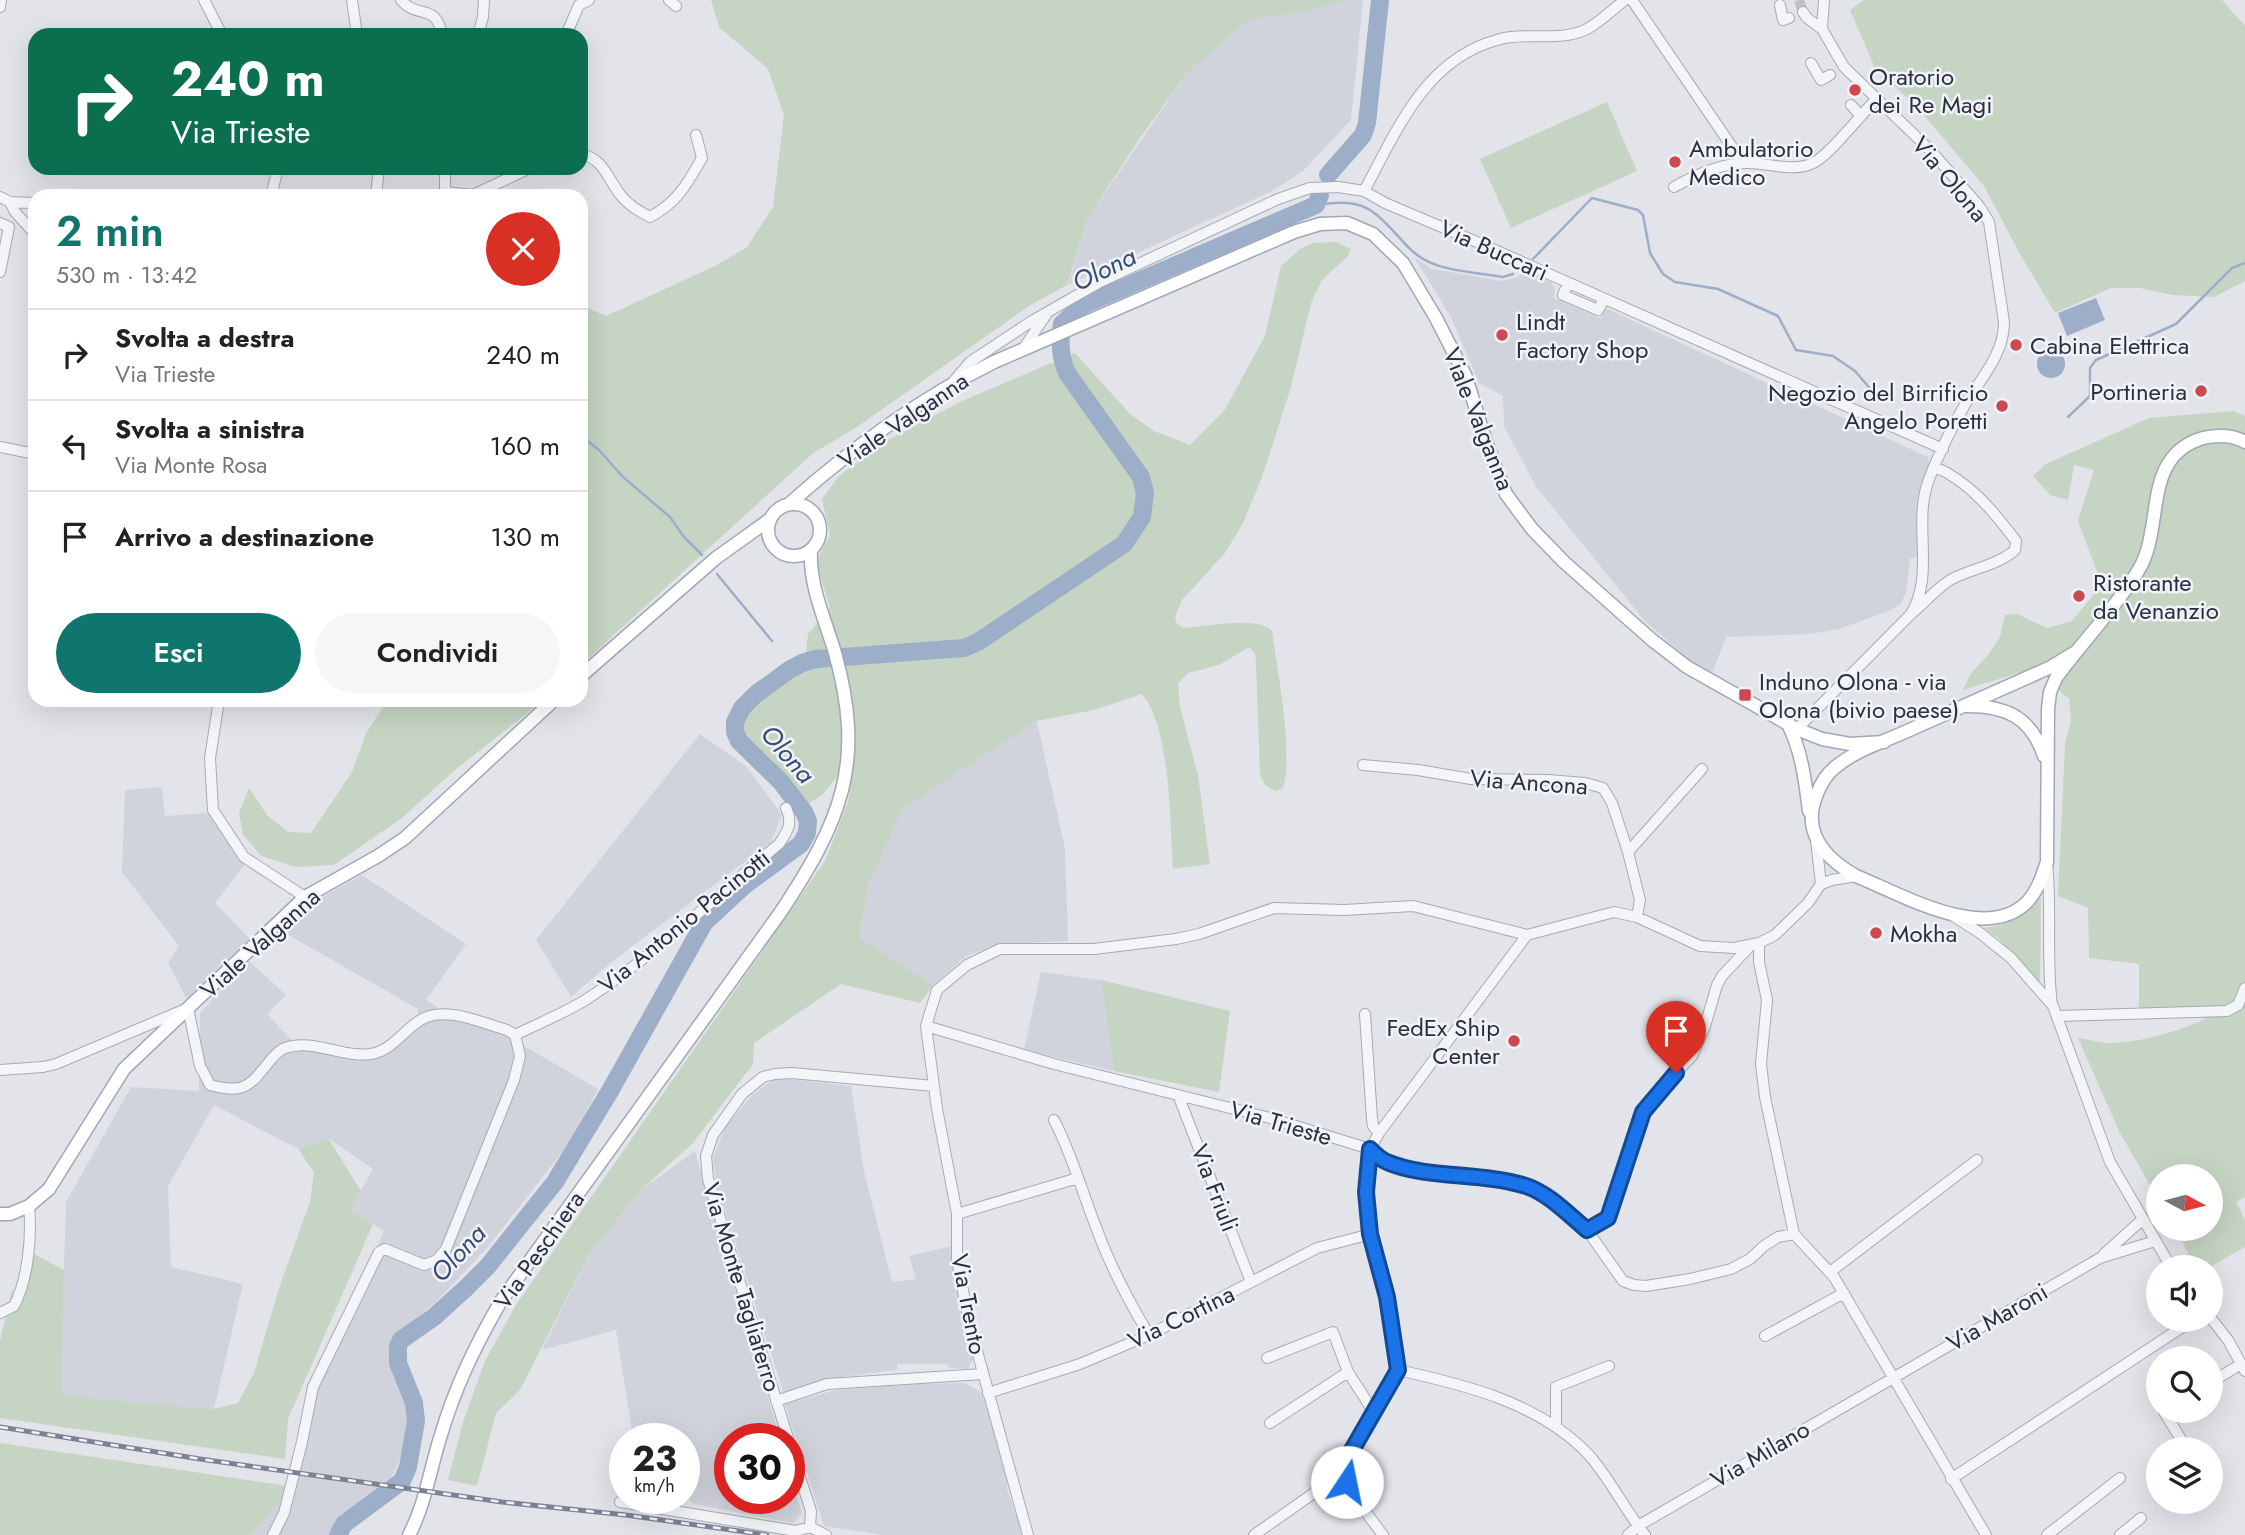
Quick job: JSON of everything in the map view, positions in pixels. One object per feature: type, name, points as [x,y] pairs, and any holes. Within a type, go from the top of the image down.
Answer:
[{"type":"main road","name":"Viale Valganna","points":[[789,504],[909,410],[953,382],[1022,349],[1307,228],[1334,222],[1347,223],[1373,234],[1385,243],[1411,274],[1466,377],[1486,442],[1506,494],[1532,529],[1564,562],[1652,640],[1687,667],[1793,726],[1822,739],[1850,744],[1884,742]]},
{"type":"main road","points":[[1793,726],[1804,767],[1810,820],[1815,836],[1834,860],[1856,876],[1951,915],[1976,920],[2001,917],[2019,909],[2035,893],[2047,862],[2050,692],[2056,678],[2132,580],[2146,554],[2157,491],[2165,469],[2177,453],[2192,442],[2211,436],[2225,436],[2245,442]]},
{"type":"main road","name":"Viale Valganna","points":[[811,510],[812,491],[816,481]]},
{"type":"main road","points":[[588,670],[741,539],[789,504],[811,510],[818,519],[818,541],[811,550],[793,556],[782,553],[770,541],[767,531],[769,520]]},
{"type":"main road","points":[[741,539],[770,541]]},
{"type":"main road","points":[[811,550],[812,582]]},
{"type":"main road","points":[[793,556],[812,582]]},
{"type":"main road","name":"Via Peschiera","points":[[409,1535],[425,1493],[452,1399],[471,1353],[489,1321],[780,913],[813,861],[834,820],[849,748],[846,703],[836,658],[812,582]]},
{"type":"main road","points":[[1810,820],[1814,800],[1828,775],[1854,755],[2052,667],[2074,653]]},
{"type":"main road","points":[[1962,706],[1988,706],[2005,710],[2020,719],[2040,745],[2047,766]]},
{"type":"main road","name":"Viale Valganna","points":[[0,1214],[29,1206],[49,1189],[124,1069],[305,897],[405,838],[546,707]]},
{"type":"street","points":[[0,7],[1,0]]},
{"type":"street","points":[[204,0],[218,28]]},
{"type":"street","points":[[352,0],[356,28]]},
{"type":"street","points":[[401,0],[410,9],[435,16],[440,28]]},
{"type":"street","points":[[480,28],[484,0]]},
{"type":"street","points":[[569,28],[579,5],[589,0]]},
{"type":"street","points":[[1364,191],[1414,99],[1429,81],[1454,62],[1472,49],[1497,40],[1552,36],[1586,29],[1625,0]]},
{"type":"street","points":[[1632,0],[1743,163]]},
{"type":"street","points":[[1822,29],[1824,0]]},
{"type":"street","points":[[1780,5],[1786,22]]},
{"type":"street","points":[[1802,14],[1822,29]]},
{"type":"street","name":"Via Olona","points":[[1822,29],[1837,71],[1860,81],[1876,100],[1932,152],[1979,206],[1989,222],[2004,336],[1999,351],[1963,407],[1935,467],[1924,498],[1922,583],[1918,601],[1911,614]]},
{"type":"street","name":"Via Olona","points":[[1811,63],[1821,80],[1837,71]]},
{"type":"street","points":[[1674,187],[1696,174],[1743,163],[1798,168],[1808,165],[1823,156],[1876,100]]},
{"type":"street","points":[[1851,105],[1860,116]]},
{"type":"street","points":[[588,156],[604,167],[622,197],[650,217],[669,207],[684,189],[702,158],[696,135]]},
{"type":"street","points":[[485,189],[515,175]]},
{"type":"street","name":"Via Buccari","points":[[953,382],[970,362],[1100,282],[1278,199],[1325,186],[1364,191],[1385,204],[1568,282],[1943,449]]},
{"type":"street","points":[[5,199],[28,202]]},
{"type":"street","points":[[5,199],[28,226]]},
{"type":"street","points":[[0,223],[9,227],[0,272]]},
{"type":"street","name":"Via Buccari","points":[[1022,349],[1046,314]]},
{"type":"street","points":[[0,447],[28,453]]},
{"type":"street","name":"Via Olona","points":[[1793,726],[1947,582],[2006,557],[2017,546],[2007,529],[1975,494],[1951,474],[1935,467]]},
{"type":"street","points":[[218,707],[210,758],[213,810],[244,857],[305,897]]},
{"type":"street","name":"Via Ancona","points":[[1363,765],[1418,770],[1471,779],[1585,782],[1603,788],[1612,803],[1628,852],[1640,900],[1637,917]]},
{"type":"street","points":[[1628,852],[1702,769]]},
{"type":"street","name":"Via Antonio Pacinotti","points":[[515,1035],[584,1001],[660,945],[779,844],[790,824],[791,818],[786,808]]},
{"type":"street","points":[[1815,836],[1821,884]]},
{"type":"street","points":[[2047,862],[2049,981],[2053,1006],[2110,1162],[2146,1224]]},
{"type":"street","points":[[926,1026],[937,990],[967,965],[1000,949],[1135,946],[1199,934],[1274,908],[1344,910],[1413,906],[1527,935],[1614,912],[1637,917],[1700,946],[1734,948],[1755,944],[1775,935],[1791,921],[1821,884],[1856,876]]},
{"type":"street","points":[[1951,915],[1980,933],[2011,958],[2053,1006]]},
{"type":"street","points":[[1383,1535],[1356,1499],[1345,1474],[1352,1450],[1398,1370],[1387,1297],[1370,1234],[1366,1192],[1370,1149],[1379,1133],[1527,935]]},
{"type":"street","points":[[1755,944],[1767,1000],[1761,1064],[1770,1124],[1794,1234],[1830,1272],[1844,1293],[1986,1535]]},
{"type":"street","points":[[1587,1230],[1608,1218],[1643,1112],[1659,1090],[1692,1056],[1722,976],[1755,944]]},
{"type":"street","points":[[2057,1016],[2227,1011],[2238,1005],[2245,988]]},
{"type":"street","points":[[0,1070],[56,1064],[188,1008],[200,1066],[211,1084],[230,1090],[245,1086],[256,1078],[284,1048],[312,1047],[370,1054],[384,1050],[420,1020],[434,1015],[448,1014],[507,1030],[515,1035],[520,1056],[514,1080],[446,1249],[430,1265],[385,1249],[379,1252],[313,1387],[284,1513],[273,1535]]},
{"type":"street","points":[[1365,1014],[1372,1119],[1373,1126],[1379,1133]]},
{"type":"street","name":"Via Trento","points":[[926,1026],[957,1214],[957,1259],[983,1374],[1028,1535]]},
{"type":"street","name":"Via Trieste","points":[[926,1026],[1054,1063],[1270,1118],[1370,1149],[1384,1161],[1408,1168],[1527,1186],[1542,1194],[1587,1230],[1623,1281],[1634,1285],[1646,1286],[1690,1279],[1731,1269],[1750,1259],[1779,1237],[1794,1234]]},
{"type":"street","name":"Via Monte Tagliaferro","points":[[783,1423],[708,1179],[706,1156],[713,1135],[747,1088],[775,1073],[934,1086]]},
{"type":"street","name":"Via Friuli","points":[[1178,1095],[1251,1282]]},
{"type":"street","points":[[1054,1120],[1120,1286],[1146,1337]]},
{"type":"street","points":[[1830,1272],[1977,1160]]},
{"type":"street","points":[[957,1214],[1078,1178]]},
{"type":"street","points":[[0,1313],[14,1306],[23,1280],[31,1223],[29,1206]]},
{"type":"street","name":"Via Maroni","points":[[1894,1376],[2100,1258],[2143,1219]]},
{"type":"street","name":"Via Cortina","points":[[988,1393],[1080,1364],[1146,1337],[1318,1248],[1370,1234]]},
{"type":"street","points":[[2155,1241],[2164,1255]]},
{"type":"street","name":"Via Maroni","points":[[2100,1258],[2155,1241]]},
{"type":"street","points":[[1765,1336],[1844,1293]]},
{"type":"street","points":[[1267,1358],[1333,1332],[1348,1372],[1375,1414]]},
{"type":"street","points":[[1951,1479],[2175,1332]]},
{"type":"street","points":[[2220,1332],[2243,1367],[2223,1377]]},
{"type":"street","points":[[1556,1426],[1556,1387],[1609,1366]]},
{"type":"street","points":[[1398,1370],[1485,1392],[1556,1426],[1590,1457],[1645,1535]]},
{"type":"street","points":[[1270,1423],[1348,1372]]},
{"type":"street","points":[[776,1401],[827,1384],[983,1374]]},
{"type":"street","name":"Via Milano","points":[[1628,1535],[1638,1526],[1894,1376]]},
{"type":"street","points":[[1254,1535],[1341,1474],[1345,1474]]},
{"type":"street","points":[[2047,1535],[2120,1478]]},
{"type":"street","name":"Via Monte Tagliaferro","points":[[805,1492],[811,1511],[810,1527]]},
{"type":"street","points":[[693,1514],[796,1531],[810,1527],[826,1535]]},
{"type":"street","points":[[2120,1535],[2141,1518]]},
{"type":"shaded area","points":[[1348,0],[1363,0],[1351,120],[1303,171],[1274,190],[1068,285],[1088,218],[1187,73],[1249,20],[1311,11]]},
{"type":"shaded area","points":[[1414,257],[1432,269],[1502,281],[1517,277],[1525,271],[1551,282],[1555,289],[1554,298],[1599,318],[1605,308],[1928,457],[1929,466],[1918,516],[1917,556],[1910,559],[1906,593],[1901,603],[1891,610],[1839,629],[1810,634],[1726,637],[1711,676],[1645,621],[1537,488],[1504,427],[1503,396],[1479,383],[1451,317]]},
{"type":"shaded area","points":[[1037,721],[1065,849],[1068,941],[999,944],[966,956],[933,985],[859,937],[868,886],[901,809]]},
{"type":"shaded area","points":[[700,734],[747,767],[782,815],[771,842],[614,960],[571,997],[536,940]]},
{"type":"shaded area","points":[[162,787],[165,816],[209,813],[245,864],[215,903],[250,939],[187,999],[168,963],[179,946],[122,872],[125,790]]},
{"type":"shaded area","points":[[362,875],[466,944],[426,1000],[448,1014],[507,1030],[519,1043],[598,1089],[574,1137],[487,1248],[437,1301],[398,1334],[392,1363],[407,1409],[408,1441],[392,1476],[341,1521],[333,1535],[251,1535],[285,1495],[314,1388],[384,1231],[350,1210],[373,1169],[328,1138],[298,1149],[214,1105],[168,1186],[171,1267],[243,1284],[214,1409],[60,1395],[66,1202],[131,1087],[199,1091],[200,1013],[248,960],[286,995],[267,1014],[298,1047],[370,1054],[420,1021],[418,1009],[278,929],[297,911]]},
{"type":"shaded area","points":[[1041,972],[1101,980],[1114,1071],[1024,1050]]},
{"type":"shaded area","points":[[777,1078],[851,1086],[864,1171],[892,1282],[916,1279],[909,1256],[952,1246],[955,1284],[973,1359],[968,1369],[949,1368],[947,1364],[897,1364],[897,1370],[825,1379],[784,1394],[716,1182],[713,1158],[725,1127],[753,1094]]},
{"type":"shaded area","points":[[695,1151],[776,1423],[714,1423],[714,1508],[700,1505],[700,1423],[631,1423],[616,1330],[542,1350],[588,1256],[642,1189]]},
{"type":"shaded area","points":[[965,1383],[982,1393],[1007,1470],[1007,1489],[1023,1535],[883,1535],[824,1526],[805,1467],[805,1423],[791,1423],[785,1404],[836,1390]]},
{"type":"shaded area","points":[[746,1514],[801,1514],[793,1523]]},
{"type":"green space","points":[[711,0],[1348,0],[1311,11],[1249,20],[1187,73],[1140,138],[1088,218],[1067,285],[1032,304],[857,427],[812,454],[588,659],[588,308],[606,316],[717,265],[747,247],[773,207],[784,115],[768,69],[719,27]]},
{"type":"green space","points":[[1864,0],[2222,0],[2245,26],[2245,281],[2214,297],[2173,295],[2140,288],[2111,288],[2055,313],[1984,186],[1917,107],[1875,68],[1850,10]]},
{"type":"green space","points":[[1607,102],[1637,171],[1511,228],[1480,159]]},
{"type":"green space","points":[[1336,242],[1351,249],[1348,256],[1322,280],[1311,303],[1291,387],[1262,477],[1243,523],[1225,553],[1182,600],[1175,617],[1177,624],[1184,628],[1243,623],[1265,626],[1272,631],[1286,734],[1286,773],[1283,788],[1275,791],[1265,785],[1260,775],[1256,663],[1255,653],[1249,647],[1219,665],[1188,673],[1178,683],[1180,707],[1198,775],[1210,864],[1173,869],[1164,752],[1152,709],[1142,694],[1094,710],[1037,721],[902,809],[868,886],[859,937],[933,985],[920,1003],[841,984],[754,1043],[753,1064],[693,1143],[642,1189],[588,1256],[520,1390],[496,1413],[477,1486],[448,1480],[463,1422],[485,1361],[516,1305],[825,861],[848,802],[855,755],[822,795],[793,813],[778,790],[743,752],[727,718],[752,685],[806,652],[808,634],[830,608],[816,562],[830,535],[822,499],[838,477],[880,444],[962,401],[1075,353],[1130,414],[1154,431],[1190,445],[1224,411],[1265,336],[1281,266],[1300,249],[1313,243]]},
{"type":"green space","points":[[2234,411],[2245,416],[2245,1197],[2236,1202],[2245,1220],[2245,1247],[2223,1260],[2223,1255],[2189,1255],[2182,1241],[2223,1241],[2223,1164],[2146,1164],[2146,1178],[2119,1131],[2078,1038],[2105,1043],[2129,1042],[2171,1032],[2206,1018],[2139,1011],[2139,964],[2089,958],[2088,908],[2058,896],[2065,745],[2071,720],[2069,698],[2062,694],[2041,666],[1963,690],[1971,673],[2000,637],[2005,615],[2017,614],[2047,628],[2072,621],[2094,594],[2098,574],[2078,521],[2094,470],[2074,465],[2068,500],[2050,495],[2033,476],[2046,464],[2149,418]]},
{"type":"green space","points":[[383,707],[535,707],[456,769],[402,818],[334,865],[296,867],[261,856],[243,834],[239,813],[249,788],[267,815],[288,832],[311,833],[352,772],[366,733]]},
{"type":"green space","points":[[2041,898],[2040,982],[1998,938],[1984,928],[2016,918]]},
{"type":"green space","points":[[1101,980],[1230,1011],[1219,1092],[1114,1071]]},
{"type":"green space","points":[[328,1138],[361,1191],[350,1210],[373,1224],[288,1419],[285,1459],[0,1418],[0,1341],[12,1291],[23,1293],[34,1254],[64,1270],[61,1395],[214,1409],[238,1403],[254,1373],[279,1288],[310,1202],[314,1172],[298,1149]]},
{"type":"green space","points":[[0,1443],[287,1486],[285,1495],[251,1535],[0,1535]]},
{"type":"water","points":[[2096,298],[2105,320],[2067,336],[2058,313]]},
{"type":"water","points":[[2051,350],[2061,354],[2065,364],[2061,374],[2051,378],[2041,374],[2037,364],[2041,354]]},
{"type":"waterway","name":"Olona","points":[[1328,175],[1363,135],[1367,123],[1380,0]]},
{"type":"waterway","name":"Olona","points":[[338,1535],[344,1524],[402,1481],[408,1467],[416,1421],[414,1403],[398,1363],[398,1346],[401,1340],[434,1317],[488,1266],[555,1182],[610,1091],[704,923],[745,885],[801,844],[807,833],[808,821],[804,812],[781,782],[739,741],[735,722],[742,708],[789,670],[816,659],[964,648],[978,642],[1124,544],[1142,517],[1145,493],[1141,477],[1067,373],[1061,349],[1062,324],[1083,305],[1316,205],[1320,195]]},
{"type":"waterway","points":[[1533,259],[1592,198],[1638,210],[1643,215],[1650,253],[1663,274],[1675,282],[1718,289],[1778,316],[1796,350],[1833,356],[1855,371],[1873,392]]},
{"type":"waterway","points":[[1316,205],[1352,203],[1361,206],[1377,216],[1413,252],[1439,266],[1503,277],[1513,274]]},
{"type":"waterway","points":[[2068,417],[2090,396],[2090,368],[2096,360],[2176,324],[2232,268],[2245,263]]},
{"type":"waterway","points":[[588,441],[623,477],[670,517],[684,537],[702,555]]},
{"type":"waterway","points":[[717,574],[772,641]]},
{"type":"tunnel","points":[[1799,0],[1803,12]]},
{"type":"railway","points":[[0,1427],[502,1502],[626,1515],[767,1535]]},
{"type":"place","name":"Oratorio dei Re Magi","points":[[1855,90]]},
{"type":"place","name":"Ambulatorio Medico","points":[[1675,162]]},
{"type":"place","name":"Lindt Factory Shop","points":[[1502,335]]},
{"type":"place","name":"Cabina Elettrica","points":[[2016,345]]},
{"type":"place","name":"Portineria","points":[[2201,391]]},
{"type":"place","name":"Negozio del Birrificio Angelo Poretti","points":[[2002,406]]},
{"type":"place","name":"Ristorante da Venanzio","points":[[2079,596]]},
{"type":"place","name":"Induno Olona - via Olona (bivio paese)","points":[[1745,695]]},
{"type":"place","name":"Mokha","points":[[1876,933]]},
{"type":"place","name":"FedEx Ship Center","points":[[1514,1041]]},
{"type":"route","points":[[1347,1482],[1345,1474],[1352,1450],[1398,1370],[1387,1297],[1370,1234],[1366,1192],[1370,1149],[1384,1161],[1408,1168],[1527,1186],[1542,1194],[1587,1230],[1608,1218],[1643,1112],[1676,1073]]}]
